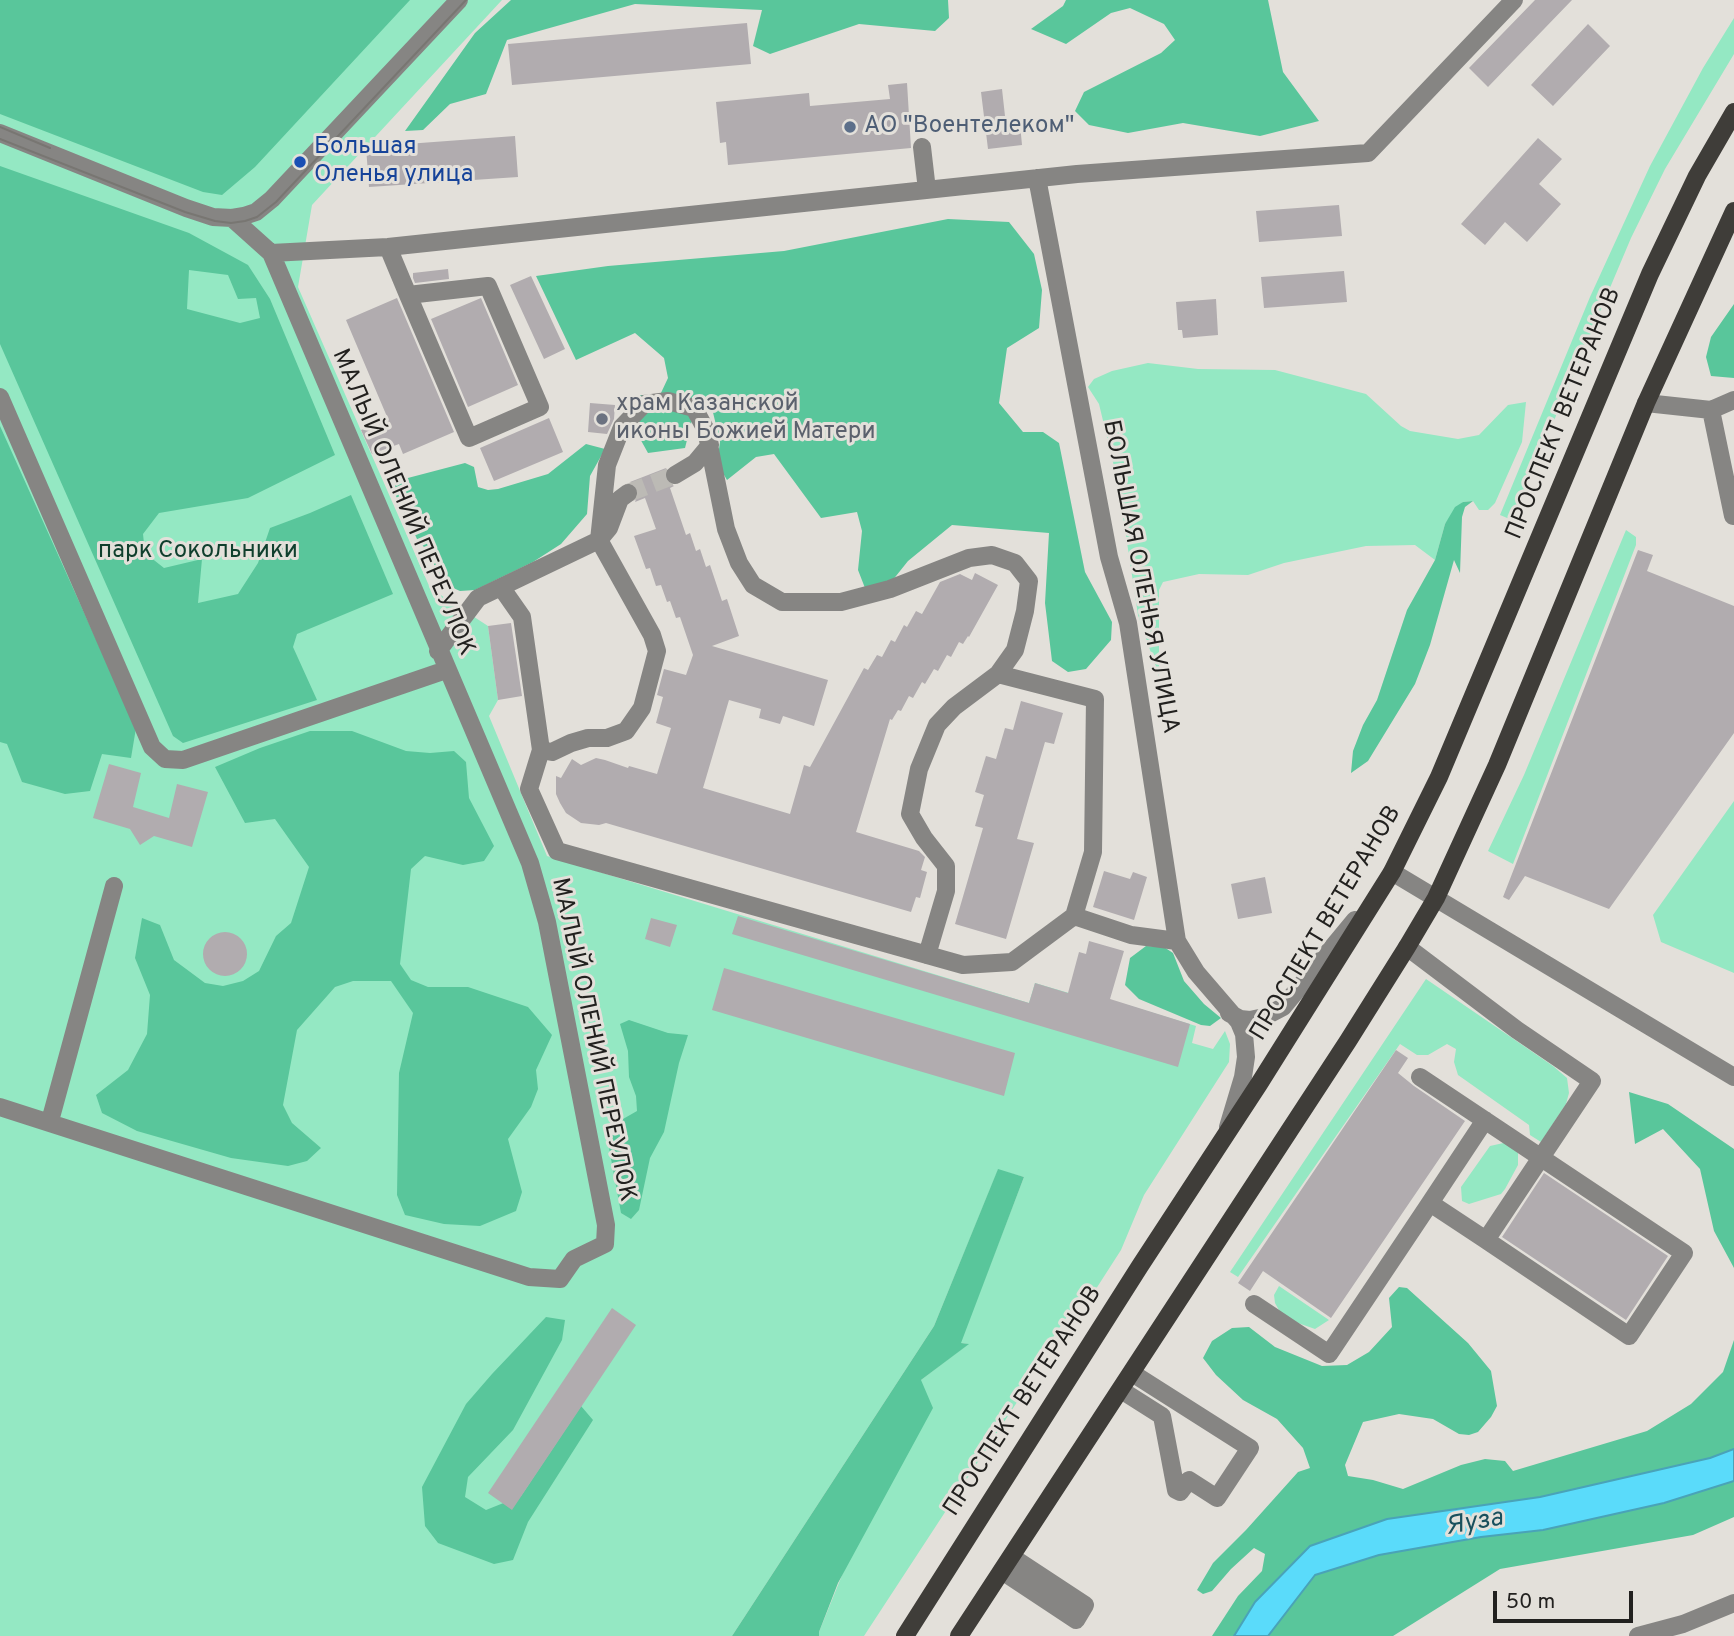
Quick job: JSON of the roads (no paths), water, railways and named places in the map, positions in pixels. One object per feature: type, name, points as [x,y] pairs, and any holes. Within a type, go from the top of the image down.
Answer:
[{"type":"main road","name":"ПРОСПЕКТ ВЕТЕРАНОВ","points":[[905,1636],[1259,1084],[1387,879],[1439,777],[1650,274],[1697,176],[1734,112]]},
{"type":"main road","points":[[960,1636],[1407,947],[1436,898],[1497,765],[1646,403],[1734,211]]},
{"type":"street","points":[[0,133],[213,217],[232,218],[256,212],[272,200],[459,0]]},
{"type":"street","points":[[232,218],[271,253],[388,247],[1037,178],[1368,153],[1514,0]]},
{"type":"street","points":[[922,147],[927,190]]},
{"type":"street","name":"БОЛЬШАЯ ОЛЕНЬЯ УЛИЦА","points":[[1037,178],[1109,557],[1128,623],[1177,941],[1196,972],[1238,1022],[1244,1034],[1246,1057],[1243,1077],[1226,1134]]},
{"type":"street","points":[[388,247],[408,295],[469,438],[540,407],[488,286],[408,295]]},
{"type":"street","name":"МАЛЫЙ ОЛЕНИЙ ПЕРЕУЛОК","points":[[0,1107],[529,1277],[560,1279],[575,1259],[605,1244],[606,1225],[547,922],[530,863],[271,253]]},
{"type":"street","points":[[0,397],[152,747],[165,759],[183,760],[446,670]]},
{"type":"street","points":[[1646,403],[1711,410],[1734,400]]},
{"type":"street","points":[[541,750],[552,752],[570,743],[588,738],[607,738],[626,731],[642,708],[657,651],[652,635],[599,540],[607,465],[622,427],[644,404],[668,401],[694,408],[706,430],[726,529],[739,564],[753,585],[782,602],[841,602],[890,589],[969,558],[992,555],[1015,563],[1029,581],[1015,650],[998,674],[954,707],[937,725],[919,769],[910,814],[924,838],[946,866],[946,891],[928,956]]},
{"type":"street","points":[[1711,410],[1732,516]]},
{"type":"street","points":[[675,475],[695,463],[710,444]]},
{"type":"street","points":[[438,651],[478,598],[599,540],[609,528],[620,499],[628,493]]},
{"type":"street","points":[[501,587],[522,617],[541,750],[529,789],[557,850],[963,965],[1012,962],[1074,916],[1093,852],[1095,699],[998,674]]},
{"type":"street","points":[[1229,1013],[1240,1019],[1250,1020],[1264,1017],[1283,1007],[1387,879],[1436,898],[1734,1077]]},
{"type":"street","points":[[50,1121],[114,886]]},
{"type":"street","points":[[1074,916],[1131,935],[1177,941]]},
{"type":"street","points":[[1407,947],[1517,1030],[1592,1081],[1486,1240]]},
{"type":"street","points":[[1420,1077],[1684,1253],[1629,1336],[1430,1203]]},
{"type":"street","points":[[1254,1304],[1329,1354],[1485,1120]]},
{"type":"street","points":[[1121,1390],[1162,1416],[1176,1490],[1180,1492],[1189,1480],[1217,1498],[1250,1448],[1132,1373]]},
{"type":"street","points":[[1639,1636],[1683,1624],[1734,1603]]},
{"type":"water","name":"Яуза","points":[[1734,1449],[1734,1481],[1664,1503],[1543,1530],[1481,1537],[1379,1555],[1315,1575],[1268,1636],[1234,1636],[1255,1602],[1310,1546],[1387,1519],[1540,1497],[1710,1458]]},
{"type":"tunnel","points":[[628,493],[675,475]]},
{"type":"tram line","points":[[0,139],[185,212],[215,221],[245,221],[257,217],[276,202],[466,0]]},
{"type":"tram line","points":[[0,127],[50,148]]},
{"type":"place","name":"АО \"Воентелеком\"","points":[[850,127]]},
{"type":"place","name":"Большая Оленья улица","points":[[300,162]]},
{"type":"place","name":"храм Казанской иконы Божией Матери","points":[[602,419]]},
{"type":"park label","name":"парк Сокольники","points":[[198,552]]}]
